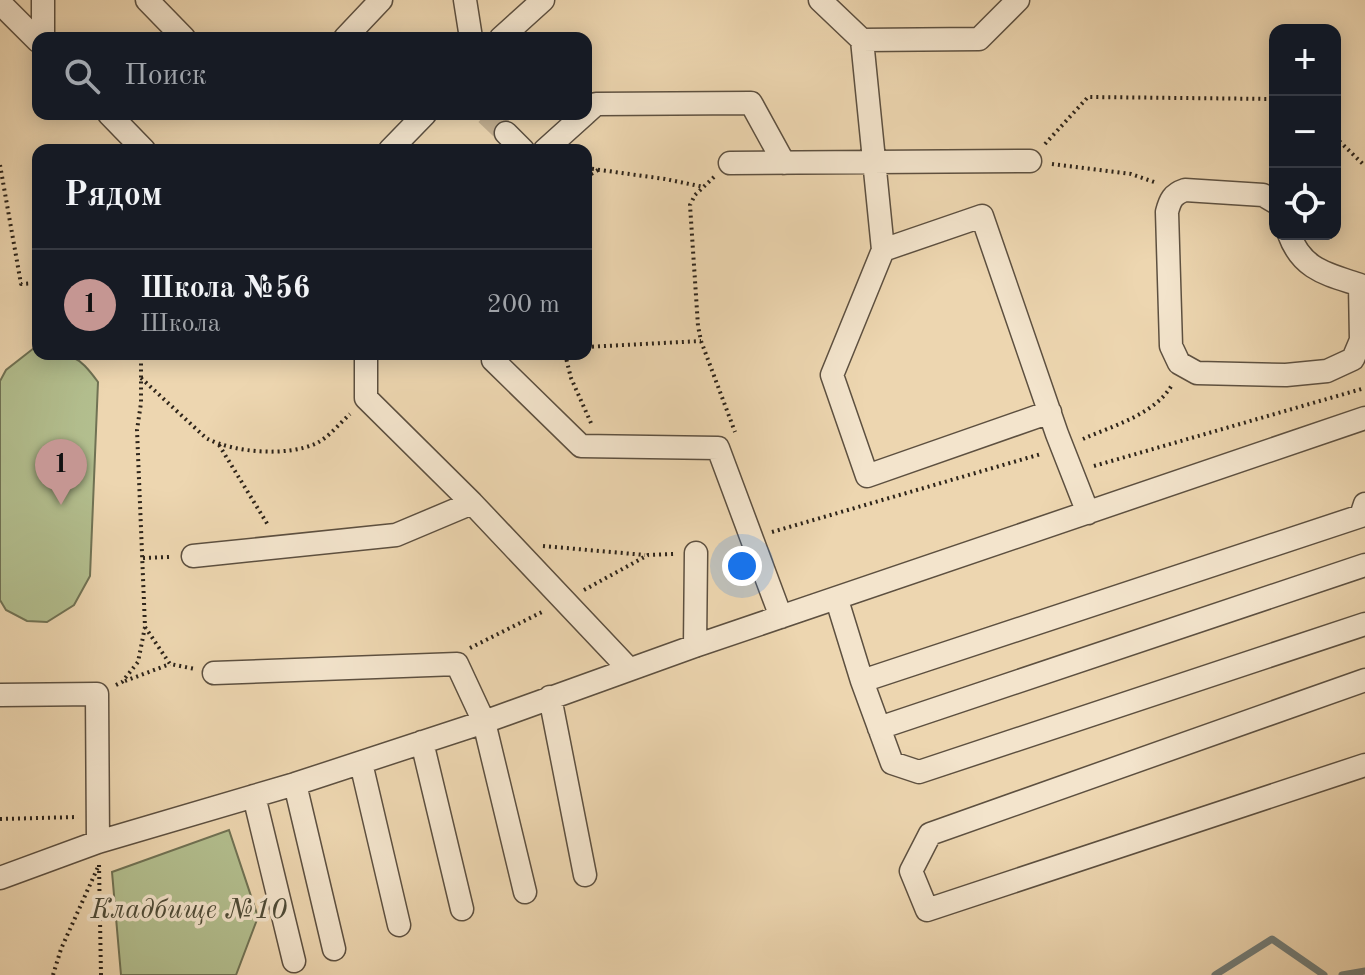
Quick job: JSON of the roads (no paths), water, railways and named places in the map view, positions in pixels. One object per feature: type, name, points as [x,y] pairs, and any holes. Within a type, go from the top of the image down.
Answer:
[{"type":"lane","points":[[43,0],[43,32]]},
{"type":"lane","points":[[147,0],[178,32]]},
{"type":"lane","points":[[351,32],[381,0]]},
{"type":"lane","points":[[465,0],[470,32]]},
{"type":"lane","points":[[508,32],[543,0]]},
{"type":"lane","points":[[820,0],[862,40],[883,250],[832,375],[867,476],[1050,412]]},
{"type":"lane","points":[[862,40],[979,39],[1018,0]]},
{"type":"lane","points":[[0,3],[32,35]]},
{"type":"lane","points":[[592,108],[596,104],[751,103],[784,163]]},
{"type":"lane","points":[[115,120],[138,144]]},
{"type":"lane","points":[[396,144],[419,120]]},
{"type":"lane","points":[[552,144],[579,120]]},
{"type":"lane","points":[[506,133],[517,144]]},
{"type":"lane","points":[[730,163],[1030,161]]},
{"type":"lane","points":[[1269,198],[1263,195],[1185,190],[1176,192],[1169,201],[1171,346],[1179,363],[1197,373],[1286,375],[1327,371],[1353,359],[1361,340],[1363,285],[1316,270],[1295,249],[1291,240]]},
{"type":"lane","points":[[883,250],[982,216],[1088,513]]},
{"type":"lane","points":[[366,360],[366,398],[472,503],[629,669]]},
{"type":"lane","points":[[493,360],[581,446],[718,448],[781,617]]},
{"type":"lane","points":[[0,878],[98,854],[254,796],[484,722],[695,646],[1365,418]]},
{"type":"lane","points":[[193,556],[396,535],[472,503]]},
{"type":"lane","points":[[862,681],[1361,516],[1365,504]]},
{"type":"lane","points":[[695,646],[696,553]]},
{"type":"lane","points":[[879,728],[1365,565]]},
{"type":"lane","points":[[837,600],[892,763],[919,772],[1365,624]]},
{"type":"lane","points":[[214,673],[457,664],[484,722],[525,892]]},
{"type":"lane","points":[[1365,680],[930,834],[911,871],[927,910],[1365,765]]},
{"type":"lane","points":[[0,695],[97,694],[98,854]]},
{"type":"lane","points":[[550,697],[585,875]]},
{"type":"lane","points":[[422,742],[462,909]]},
{"type":"lane","points":[[361,763],[399,925]]},
{"type":"lane","points":[[295,784],[334,949]]},
{"type":"lane","points":[[254,796],[294,961]]},
{"type":"waterway","points":[[1215,975],[1272,939],[1324,975]]},
{"type":"waterway","points":[[1342,975],[1365,971]]},
{"type":"tunnel","points":[[492,120],[506,133]]},
{"type":"place","name":"Школа №56","points":[[61,505]]},
{"type":"park label","name":"Кладбище №10","points":[[189,911]]}]
